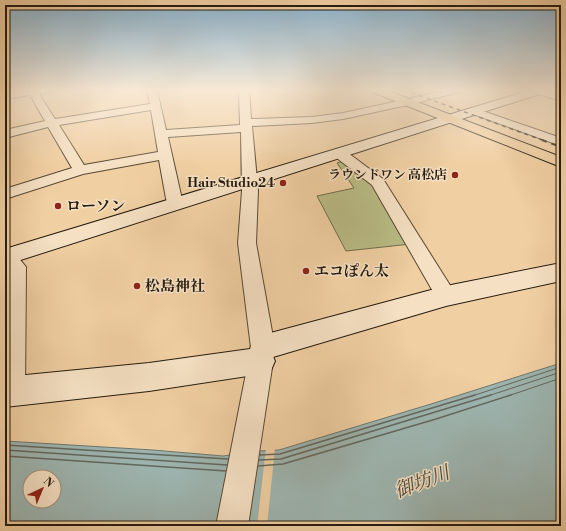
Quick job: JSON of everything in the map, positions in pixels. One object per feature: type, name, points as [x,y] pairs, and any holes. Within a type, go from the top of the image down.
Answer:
[{"type":"highway","points":[[446,115],[555,149],[561,162]]},
{"type":"street","points":[[46,115],[80,170]]},
{"type":"street","points":[[5,134],[51,123],[101,115]]},
{"type":"street","points":[[157,115],[175,204]]},
{"type":"street","points":[[232,526],[262,355],[247,243],[249,181],[245,115]]},
{"type":"street","points":[[161,134],[312,120],[349,115]]},
{"type":"street","points":[[463,115],[5,255],[16,267],[9,392],[262,355],[446,296],[561,272]]},
{"type":"street","points":[[482,115],[555,149]]},
{"type":"street","points":[[339,153],[378,182],[446,296]]},
{"type":"street","points":[[5,194],[80,170],[165,156]]},
{"type":"green space","points":[[346,160],[376,183],[411,244],[346,251],[317,196],[354,188],[337,163]]},
{"type":"water","name":"御坊川","points":[[561,363],[561,526],[5,526],[5,441],[223,456],[279,450]]},
{"type":"pier","points":[[266,448],[275,448],[267,526],[257,526]]},
{"type":"railway","points":[[473,115],[545,141]]},
{"type":"railway","points":[[542,140],[561,147]]},
{"type":"place","name":"ラウンドワン 高松店","points":[[455,175]]},
{"type":"place","name":"Hair Studio24","points":[[283,183]]},
{"type":"place","name":"ローソン","points":[[58,206]]},
{"type":"place","name":"エコぽん太","points":[[306,271]]},
{"type":"place","name":"松島神社","points":[[137,286]]}]
